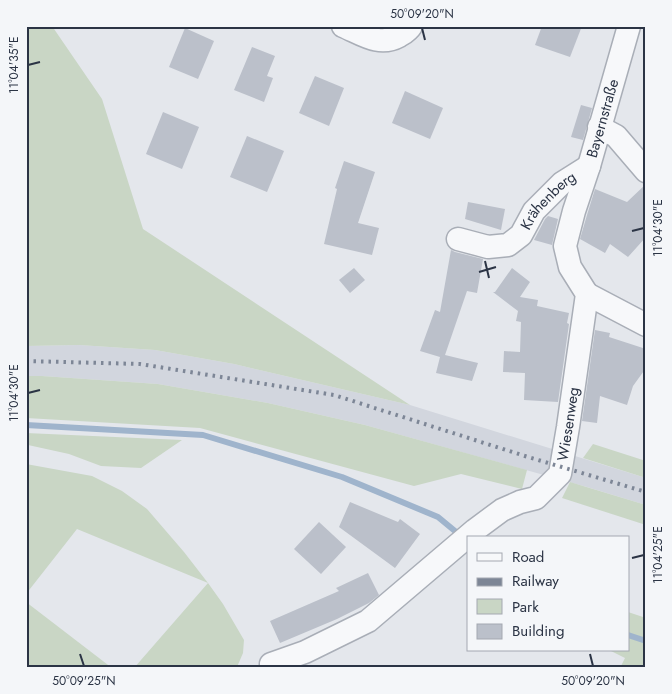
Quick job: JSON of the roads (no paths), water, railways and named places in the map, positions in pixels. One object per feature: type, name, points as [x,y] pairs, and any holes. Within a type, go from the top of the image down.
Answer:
[{"type":"street","points":[[343,26],[375,40],[391,40],[412,26]]},
{"type":"street","name":"Bayernstraße","points":[[587,294],[570,267],[565,246],[629,26]]},
{"type":"street","points":[[599,127],[616,136],[646,171]]},
{"type":"street","name":"Krähenberg","points":[[458,240],[488,248],[508,245],[521,235],[534,211],[562,183],[589,166]]},
{"type":"street","points":[[587,294],[646,326]]},
{"type":"street","name":"Wiesenweg","points":[[468,536],[502,510],[520,502],[536,498],[560,474],[587,294]]},
{"type":"street","name":"Wiesenweg","points":[[272,664],[305,652],[368,621],[467,537]]},
{"type":"waterway","points":[[26,425],[203,435],[342,477],[438,517],[461,536]]},
{"type":"waterway","points":[[630,636],[646,641]]},
{"type":"railway","points":[[26,361],[140,364],[334,395],[528,457],[646,492]]}]
